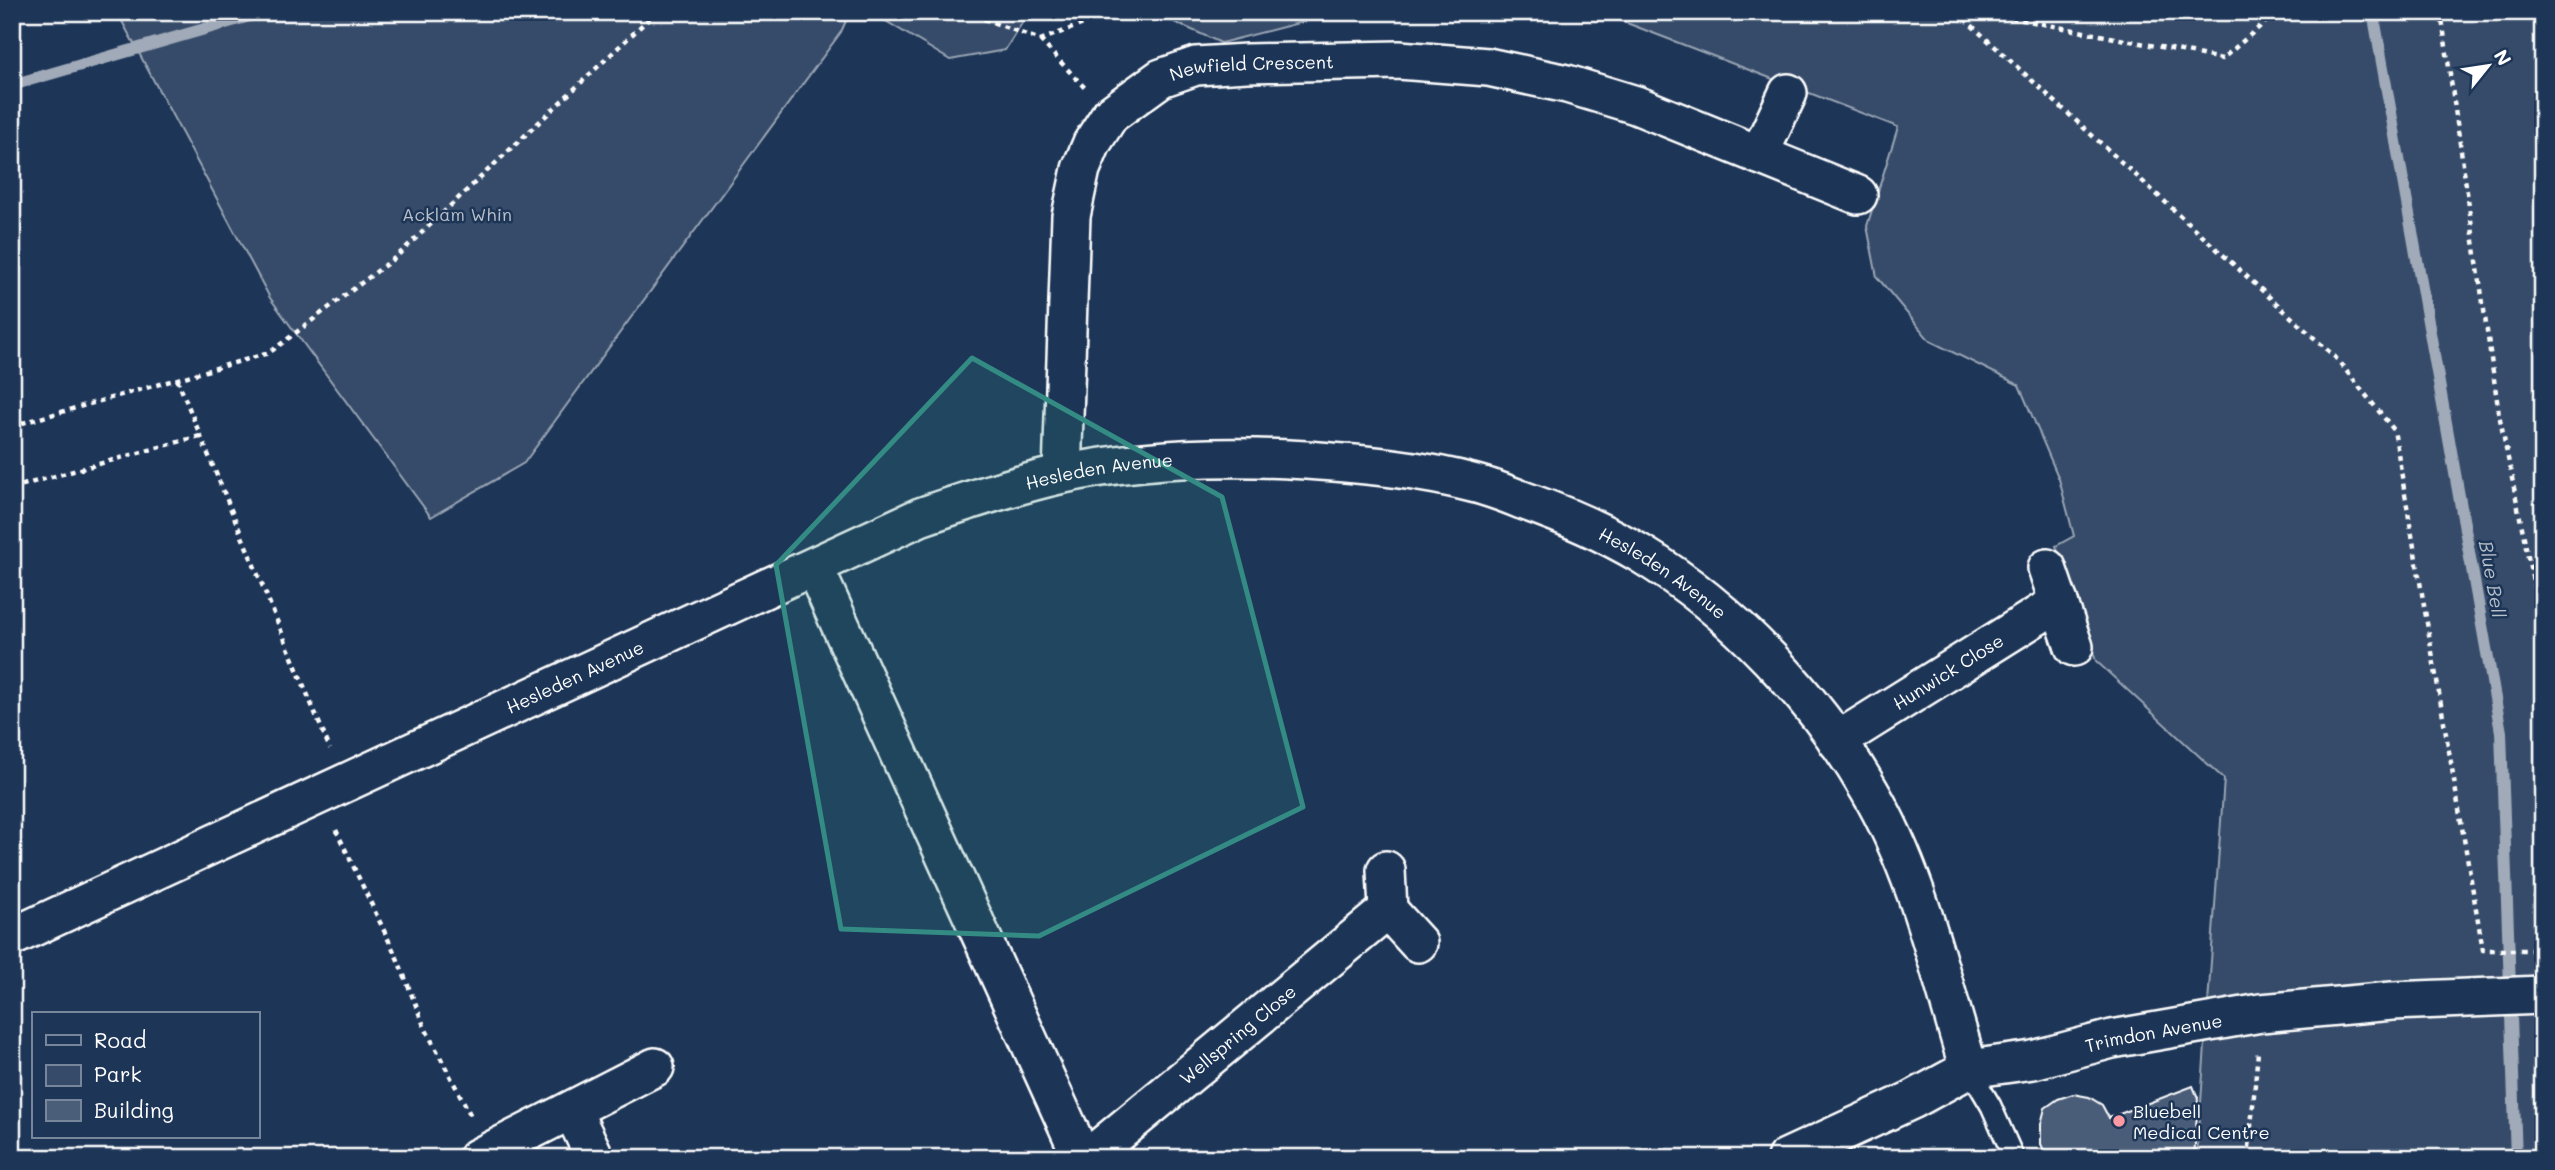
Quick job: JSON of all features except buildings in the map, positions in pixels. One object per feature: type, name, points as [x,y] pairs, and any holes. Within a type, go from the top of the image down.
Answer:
[{"type":"street","name":"Newfield Crescent","points":[[1062,474],[1071,216],[1081,169],[1092,143],[1110,115],[1161,78],[1196,66],[1399,60],[1488,67],[1567,83],[1636,105],[1858,195]]},
{"type":"street","points":[[1759,155],[1788,93]]},
{"type":"street","name":"Hesleden Avenue","points":[[12,937],[920,517],[996,491],[1062,474],[1173,458],[1267,458],[1378,465],[1477,484],[1554,511],[1641,554],[1711,604],[1757,645],[1837,741],[1868,788],[1892,832],[1917,900],[1969,1069]]},
{"type":"street","points":[[814,567],[1082,1158]]},
{"type":"street","points":[[2048,568],[2074,647]]},
{"type":"street","name":"Hunwick Close","points":[[1837,741],[2059,602]]},
{"type":"street","points":[[1386,870],[1388,910],[1418,943]]},
{"type":"street","name":"Wellspring Close","points":[[1088,1158],[1388,910]]},
{"type":"street","name":"Trimdon Avenue","points":[[1786,1158],[1912,1100],[1969,1069],[2033,1060],[2112,1039],[2261,1013],[2392,1001],[2543,995]]},
{"type":"street","points":[[483,1155],[655,1067]]},
{"type":"street","points":[[572,1110],[594,1158]]},
{"type":"lane","points":[[1969,1069],[1991,1106],[2014,1158]]},
{"type":"path","points":[[12,426],[269,353],[387,264],[656,12]]},
{"type":"path","points":[[965,12],[1040,40],[1110,115]]},
{"type":"path","points":[[1040,40],[1116,12]]},
{"type":"path","points":[[1957,12],[2335,357],[2394,430],[2483,950],[2537,950],[2535,896],[2543,896]]},
{"type":"path","points":[[1982,12],[2222,59],[2277,12]]},
{"type":"path","points":[[2441,12],[2499,414],[2543,631]]},
{"type":"path","points":[[177,379],[398,961],[424,1026],[483,1155]]},
{"type":"path","points":[[12,488],[200,436]]},
{"type":"path","points":[[2248,1158],[2261,1013]]},
{"type":"highlighted area","points":[[972,358],[1222,497],[1303,807],[1039,936],[841,929],[776,565]]},
{"type":"green space","name":"Acklam Whin","points":[[117,12],[850,12],[841,32],[524,463],[431,517],[270,298]]},
{"type":"green space","points":[[871,12],[1029,12],[1005,50],[950,60]]},
{"type":"green space","points":[[1152,12],[1341,12],[1221,43]]},
{"type":"green space","points":[[1598,12],[2543,12],[2543,1158],[2197,1158],[2224,779],[2096,661],[2056,546],[2074,536],[2059,479],[2019,385],[1930,341],[1877,277],[1867,226],[1898,127]]},
{"type":"waterway","points":[[12,85],[263,12]]},
{"type":"waterway","name":"Blue Bell","points":[[2373,12],[2501,732],[2516,1158]]},
{"type":"place","name":"Bluebell Medical Centre","points":[[2119,1121]]}]
